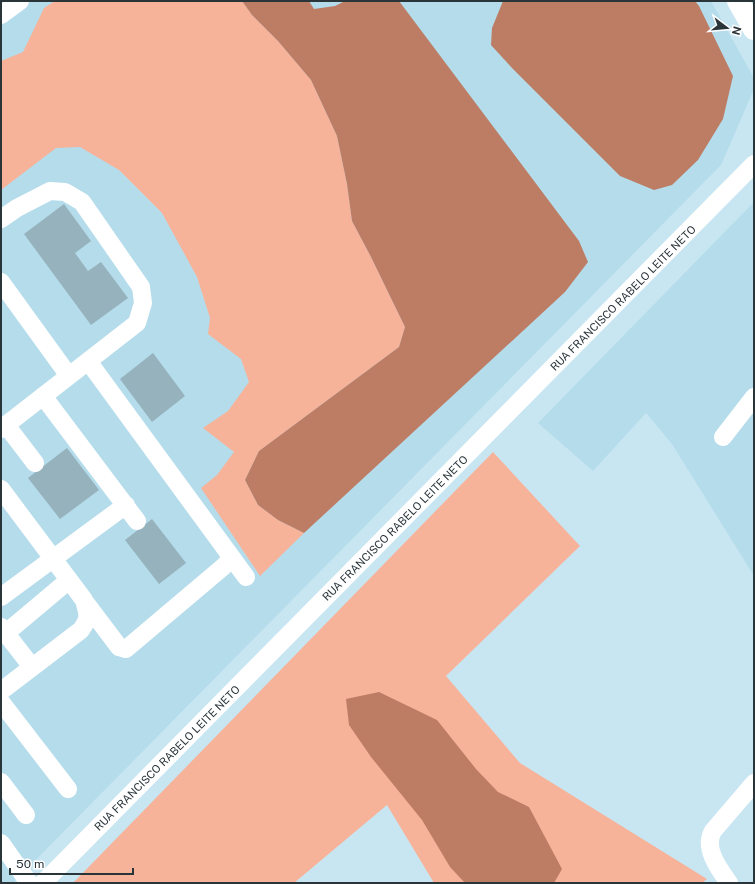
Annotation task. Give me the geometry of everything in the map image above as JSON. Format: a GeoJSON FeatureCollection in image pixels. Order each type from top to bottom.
{"type":"FeatureCollection","features":[{"type":"Feature","properties":{"kind":"main road"},"geometry":{"type":"LineString","coordinates":[[738,1],[754,29]]}},
{"type":"Feature","properties":{"kind":"street"},"geometry":{"type":"LineString","coordinates":[[1,15],[20,1]]}},
{"type":"Feature","properties":{"kind":"street","name":"RUA FRANCISCO RABELO LEITE NETO"},"geometry":{"type":"LineString","coordinates":[[43,883],[752,169]]}},
{"type":"Feature","properties":{"kind":"street"},"geometry":{"type":"LineString","coordinates":[[1,219],[17,208],[50,191],[65,192],[82,202],[141,287],[143,303],[137,323],[4,427],[35,463]]}},
{"type":"Feature","properties":{"kind":"street"},"geometry":{"type":"LineString","coordinates":[[1,282],[69,376]]}},
{"type":"Feature","properties":{"kind":"street"},"geometry":{"type":"LineString","coordinates":[[88,362],[246,577]]}},
{"type":"Feature","properties":{"kind":"street"},"geometry":{"type":"LineString","coordinates":[[43,396],[137,521]]}},
{"type":"Feature","properties":{"kind":"street"},"geometry":{"type":"LineString","coordinates":[[723,437],[754,398]]}},
{"type":"Feature","properties":{"kind":"street"},"geometry":{"type":"LineString","coordinates":[[1,489],[118,647],[126,649],[232,558]]}},
{"type":"Feature","properties":{"kind":"street"},"geometry":{"type":"LineString","coordinates":[[1,597],[126,505]]}},
{"type":"Feature","properties":{"kind":"street"},"geometry":{"type":"LineString","coordinates":[[32,667],[4,630],[69,580]]}},
{"type":"Feature","properties":{"kind":"street"},"geometry":{"type":"LineString","coordinates":[[1,691],[81,630],[88,620],[84,600]]}},
{"type":"Feature","properties":{"kind":"street"},"geometry":{"type":"LineString","coordinates":[[1,702],[68,789]]}},
{"type":"Feature","properties":{"kind":"street"},"geometry":{"type":"LineString","coordinates":[[1,782],[26,815]]}},
{"type":"Feature","properties":{"kind":"street"},"geometry":{"type":"LineString","coordinates":[[727,882],[712,854],[709,844],[710,836],[754,783]]}},
{"type":"Feature","properties":{"kind":"street"},"geometry":{"type":"LineString","coordinates":[[1,843],[29,883]]}},
{"type":"Feature","properties":{"kind":"shaded area"},"geometry":{"type":"Polygon","coordinates":[[[1,1],[711,1],[754,78],[754,89],[721,165],[13,883],[1,883],[1,1]]]}},
{"type":"Feature","properties":{"kind":"shaded area"},"geometry":{"type":"Polygon","coordinates":[[[55,1],[242,1],[252,15],[278,41],[311,80],[337,136],[347,184],[352,221],[405,327],[399,347],[259,451],[245,480],[258,505],[278,520],[304,533],[260,576],[201,488],[217,475],[234,452],[203,428],[228,411],[249,382],[241,359],[208,334],[210,318],[197,277],[162,213],[119,170],[80,147],[56,148],[1,190],[1,61],[23,52],[44,8],[55,1]]]}},
{"type":"Feature","properties":{"kind":"shaded area"},"geometry":{"type":"Polygon","coordinates":[[[242,1],[309,1],[314,9],[335,6],[345,1],[399,1],[579,241],[588,262],[565,292],[304,533],[278,520],[258,505],[245,480],[259,451],[399,347],[405,327],[352,221],[347,184],[337,136],[311,80],[278,41],[252,15],[242,1]]]}},
{"type":"Feature","properties":{"kind":"shaded area"},"geometry":{"type":"Polygon","coordinates":[[[503,1],[695,1],[699,6],[733,76],[723,119],[698,160],[672,185],[654,190],[620,176],[491,45],[492,28],[503,1]]]}},
{"type":"Feature","properties":{"kind":"shaded area"},"geometry":{"type":"Polygon","coordinates":[[[754,202],[754,576],[672,444],[646,413],[593,471],[538,423],[754,202]]]}},
{"type":"Feature","properties":{"kind":"shaded area"},"geometry":{"type":"Polygon","coordinates":[[[493,452],[580,546],[446,676],[520,763],[707,879],[702,883],[434,883],[387,805],[294,883],[73,883],[493,452]]]}},
{"type":"Feature","properties":{"kind":"shaded area"},"geometry":{"type":"Polygon","coordinates":[[[379,692],[437,720],[476,769],[498,792],[529,807],[562,869],[554,883],[465,883],[450,867],[422,820],[371,757],[349,725],[346,699],[379,692]]]}},
{"type":"Feature","properties":{"kind":"building"},"geometry":{"type":"Polygon","coordinates":[[[64,204],[91,241],[75,253],[88,271],[101,262],[128,298],[91,325],[24,234],[64,204]]]}},
{"type":"Feature","properties":{"kind":"building"},"geometry":{"type":"Polygon","coordinates":[[[153,353],[185,396],[152,422],[120,379],[153,353]]]}},
{"type":"Feature","properties":{"kind":"building"},"geometry":{"type":"Polygon","coordinates":[[[67,448],[99,490],[60,519],[28,478],[67,448]]]}},
{"type":"Feature","properties":{"kind":"building"},"geometry":{"type":"Polygon","coordinates":[[[152,519],[186,563],[159,584],[125,540],[152,519]]]}}]}
